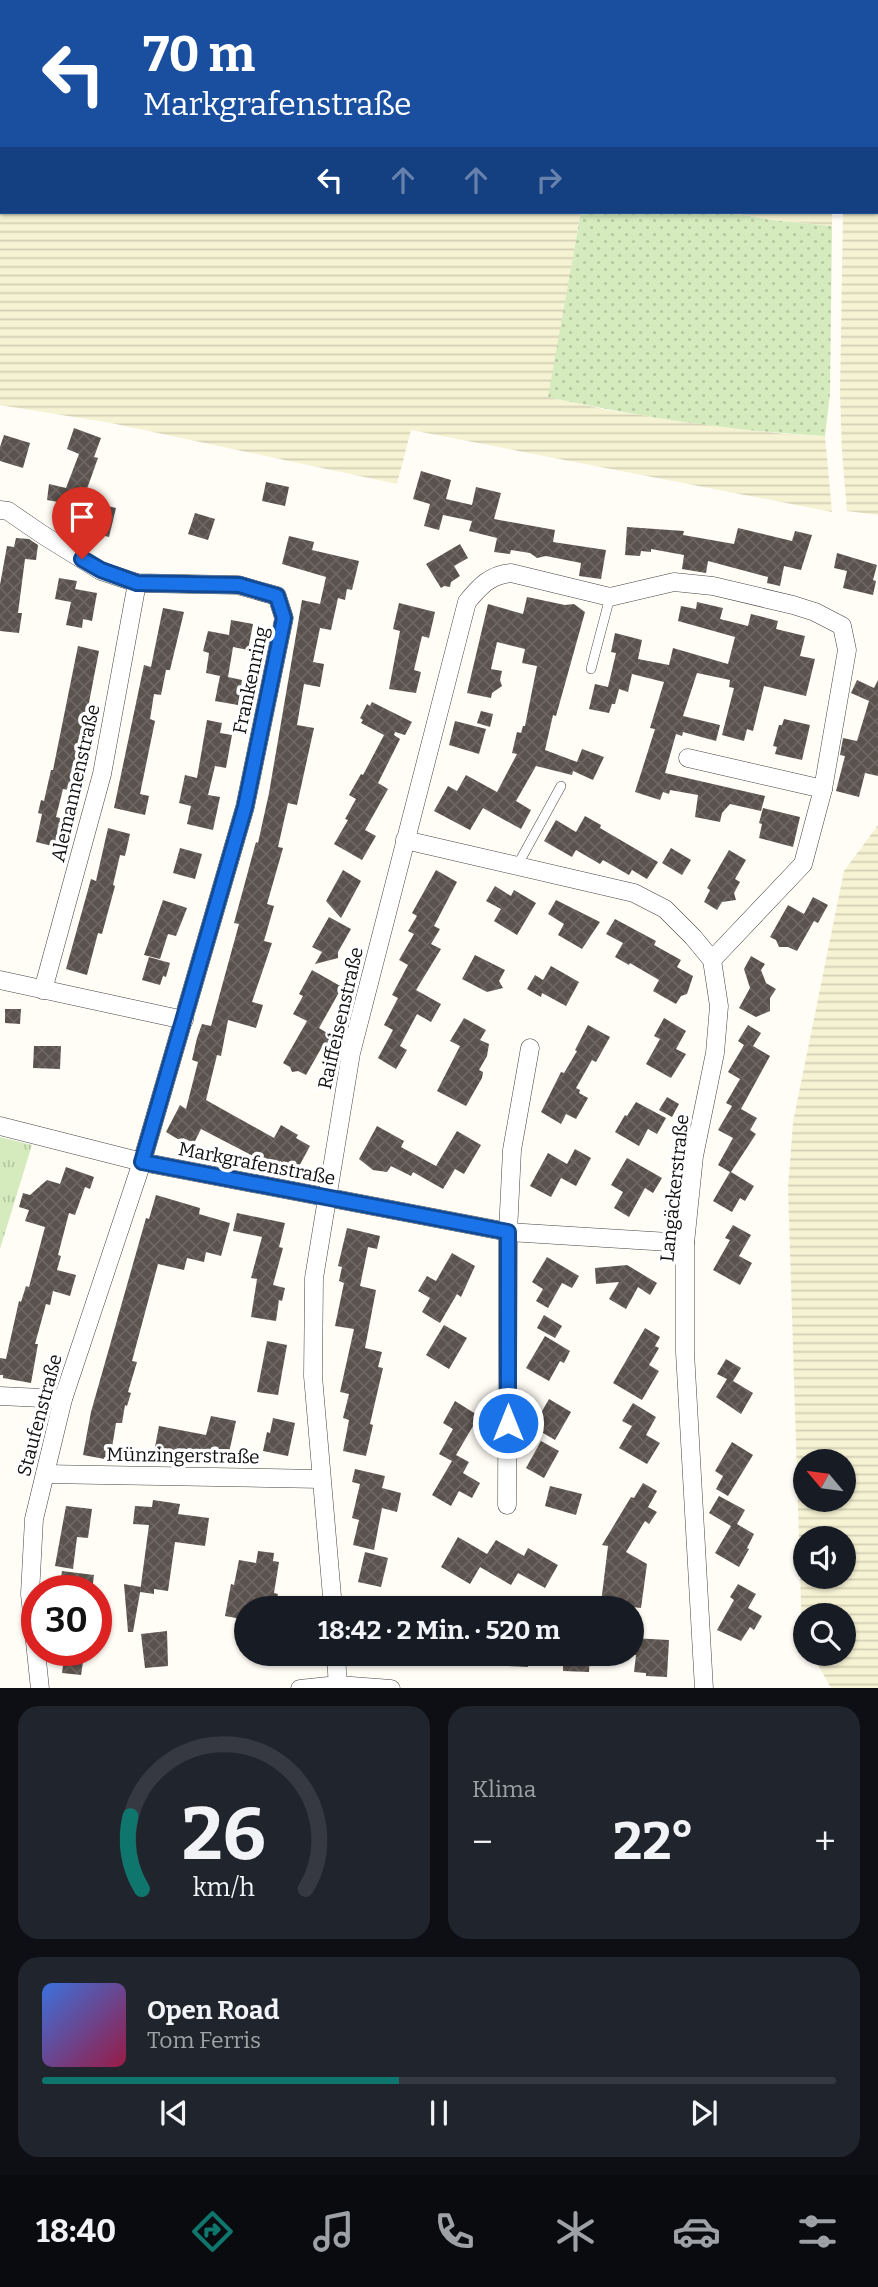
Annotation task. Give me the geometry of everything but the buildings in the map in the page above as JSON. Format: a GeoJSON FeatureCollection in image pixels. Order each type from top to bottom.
{"type":"FeatureCollection","features":[{"type":"Feature","properties":{"kind":"street","name":"Frankenring"},"geometry":{"type":"LineString","coordinates":[[0,510],[8,511],[43,536],[101,570],[137,583],[239,585],[277,596],[284,618],[245,807],[142,1162]]}},
{"type":"Feature","properties":{"kind":"street","name":"Raiffeisenstraße"},"geometry":{"type":"LineString","coordinates":[[332,1596],[313,1376],[314,1278],[325,1197],[351,1053],[467,602],[482,584],[496,574],[511,573],[610,597],[674,582],[713,586],[815,612],[842,626],[847,650],[822,789],[803,864],[712,960]]}},
{"type":"Feature","properties":{"kind":"street","name":"Alemannenstraße"},"geometry":{"type":"LineString","coordinates":[[43,990],[102,774],[137,583]]}},
{"type":"Feature","properties":{"kind":"street"},"geometry":{"type":"LineString","coordinates":[[688,758],[822,789]]}},
{"type":"Feature","properties":{"kind":"street"},"geometry":{"type":"LineString","coordinates":[[405,840],[634,893],[665,909],[712,960]]}},
{"type":"Feature","properties":{"kind":"street","name":"Langäckerstraße"},"geometry":{"type":"LineString","coordinates":[[704,1688],[685,1352],[685,1243],[694,1156],[715,1053],[719,1006],[712,960]]}},
{"type":"Feature","properties":{"kind":"street"},"geometry":{"type":"LineString","coordinates":[[0,980],[184,1020]]}},
{"type":"Feature","properties":{"kind":"street"},"geometry":{"type":"LineString","coordinates":[[507,1505],[508,1232],[512,1150],[530,1048]]}},
{"type":"Feature","properties":{"kind":"street","name":"Markgrafenstraße"},"geometry":{"type":"LineString","coordinates":[[0,1126],[142,1162],[508,1232],[685,1243]]}},
{"type":"Feature","properties":{"kind":"street","name":"Staufenstraße"},"geometry":{"type":"LineString","coordinates":[[40,1688],[30,1594],[34,1519],[63,1399],[142,1162]]}},
{"type":"Feature","properties":{"kind":"street"},"geometry":{"type":"LineString","coordinates":[[0,1396],[63,1399]]}},
{"type":"Feature","properties":{"kind":"street","name":"Münzingerstraße"},"geometry":{"type":"LineString","coordinates":[[45,1474],[321,1479]]}},
{"type":"Feature","properties":{"kind":"street"},"geometry":{"type":"LineString","coordinates":[[337,1666],[338,1687]]}},
{"type":"Feature","properties":{"kind":"street"},"geometry":{"type":"LineString","coordinates":[[319,1688],[364,1688]]}},
{"type":"Feature","properties":{"kind":"lane"},"geometry":{"type":"LineString","coordinates":[[591,668],[610,597]]}},
{"type":"Feature","properties":{"kind":"lane"},"geometry":{"type":"LineString","coordinates":[[517,866],[561,786]]}},
{"type":"Feature","properties":{"kind":"shaded area"},"geometry":{"type":"Polygon","coordinates":[[[0,214],[581,214],[549,397],[607,410],[680,421],[785,434],[825,436],[832,512],[411,430],[397,484],[111,423],[0,405],[0,214]]]}},
{"type":"Feature","properties":{"kind":"shaded area"},"geometry":{"type":"Polygon","coordinates":[[[738,214],[832,214],[832,226],[738,214]]]}},
{"type":"Feature","properties":{"kind":"shaded area"},"geometry":{"type":"Polygon","coordinates":[[[843,214],[878,214],[878,515],[847,511],[840,393],[843,214]]]}},
{"type":"Feature","properties":{"kind":"shaded area"},"geometry":{"type":"Polygon","coordinates":[[[878,825],[878,1688],[831,1688],[819,1666],[856,1666],[856,1603],[801,1603],[801,1589],[856,1589],[856,1526],[799,1526],[798,1512],[856,1512],[856,1449],[796,1449],[788,1188],[793,1122],[844,871],[878,825]]]}},
{"type":"Feature","properties":{"kind":"green space"},"geometry":{"type":"Polygon","coordinates":[[[581,214],[738,214],[832,226],[830,394],[825,436],[686,422],[548,397],[581,214]]]}},
{"type":"Feature","properties":{"kind":"green space"},"geometry":{"type":"Polygon","coordinates":[[[0,1137],[32,1145],[0,1249],[0,1137]]]}},
{"type":"Feature","properties":{"kind":"route"},"geometry":{"type":"LineString","coordinates":[[82,559],[101,570],[137,583],[239,585],[277,596],[284,618],[245,807],[142,1162],[508,1232],[508,1423]]}}]}
